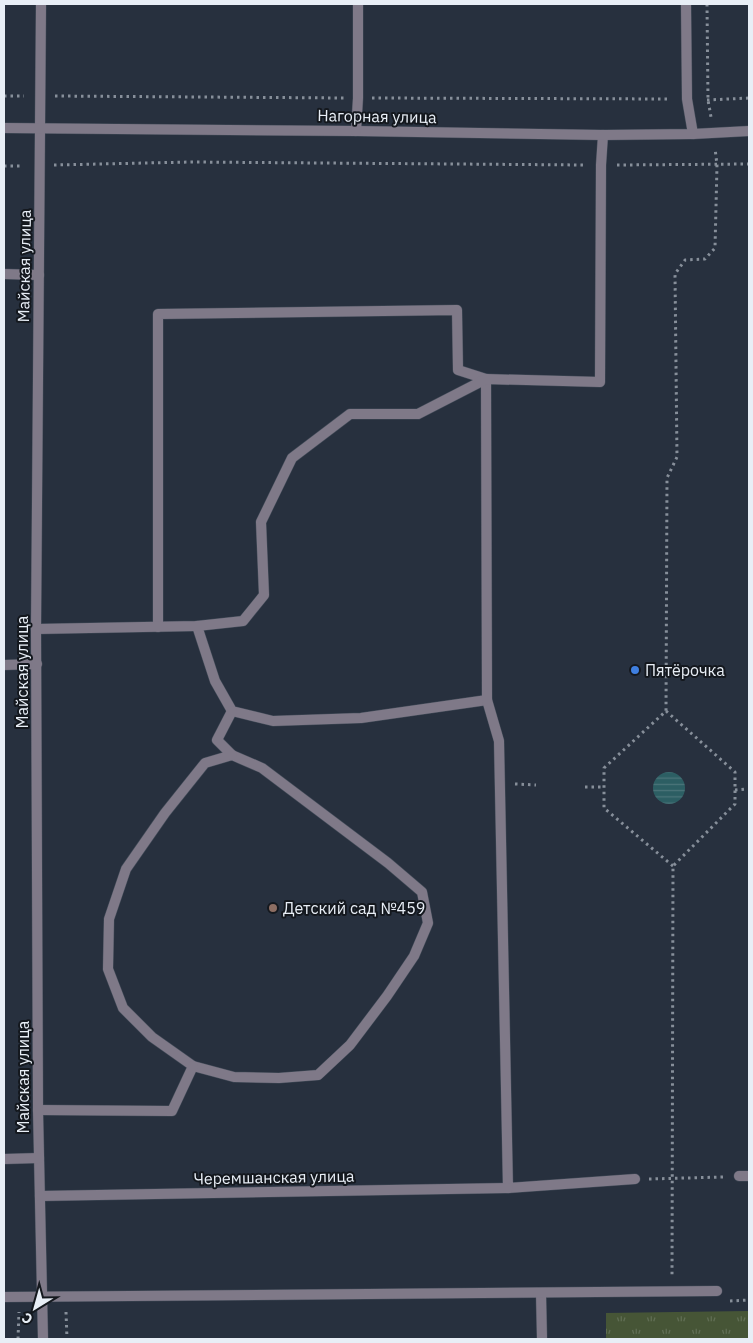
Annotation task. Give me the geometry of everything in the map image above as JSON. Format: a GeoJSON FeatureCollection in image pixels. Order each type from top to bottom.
{"type":"FeatureCollection","features":[{"type":"Feature","properties":{"kind":"street","name":"Майская улица"},"geometry":{"type":"LineString","coordinates":[[41,4],[36,629],[38,1110],[43,1339]]}},
{"type":"Feature","properties":{"kind":"street"},"geometry":{"type":"LineString","coordinates":[[356,131],[358,4]]}},
{"type":"Feature","properties":{"kind":"street"},"geometry":{"type":"LineString","coordinates":[[686,4],[687,99],[693,134]]}},
{"type":"Feature","properties":{"kind":"street","name":"Нагорная улица"},"geometry":{"type":"LineString","coordinates":[[4,128],[603,134],[693,134],[749,131]]}},
{"type":"Feature","properties":{"kind":"street"},"geometry":{"type":"LineString","coordinates":[[158,627],[158,314],[457,310],[458,370],[486,379],[600,382],[601,165],[603,134]]}},
{"type":"Feature","properties":{"kind":"street"},"geometry":{"type":"LineString","coordinates":[[4,274],[39,275]]}},
{"type":"Feature","properties":{"kind":"street"},"geometry":{"type":"LineString","coordinates":[[36,629],[197,626],[243,621],[264,595],[260,522],[292,458],[350,414],[418,414],[486,379]]}},
{"type":"Feature","properties":{"kind":"street"},"geometry":{"type":"LineString","coordinates":[[486,379],[488,700],[499,741],[508,1188]]}},
{"type":"Feature","properties":{"kind":"street"},"geometry":{"type":"LineString","coordinates":[[197,626],[215,681],[232,712],[274,721],[361,718],[488,700]]}},
{"type":"Feature","properties":{"kind":"street"},"geometry":{"type":"LineString","coordinates":[[4,665],[37,664]]}},
{"type":"Feature","properties":{"kind":"street"},"geometry":{"type":"LineString","coordinates":[[232,712],[218,740],[232,755],[262,768],[388,863],[422,892],[428,923],[414,956],[350,1046],[318,1075],[279,1078],[234,1077],[193,1066],[152,1037],[123,1008],[108,969],[109,919],[126,869],[165,813],[205,763],[232,755]]}},
{"type":"Feature","properties":{"kind":"street"},"geometry":{"type":"LineString","coordinates":[[38,1110],[172,1110],[193,1066]]}},
{"type":"Feature","properties":{"kind":"street"},"geometry":{"type":"LineString","coordinates":[[4,1159],[39,1158]]}},
{"type":"Feature","properties":{"kind":"street","name":"Черемшанская улица"},"geometry":{"type":"LineString","coordinates":[[40,1196],[508,1188],[635,1179]]}},
{"type":"Feature","properties":{"kind":"street"},"geometry":{"type":"LineString","coordinates":[[4,1297],[717,1291]]}},
{"type":"Feature","properties":{"kind":"street"},"geometry":{"type":"LineString","coordinates":[[541,1293],[542,1339]]}},
{"type":"Feature","properties":{"kind":"path"},"geometry":{"type":"LineString","coordinates":[[673,866],[604,808],[604,768],[666,711],[667,478],[677,457],[675,274],[685,260],[705,259],[715,248],[717,165],[714,132],[708,100],[707,4]]}},
{"type":"Feature","properties":{"kind":"path"},"geometry":{"type":"LineString","coordinates":[[687,99],[749,98]]}},
{"type":"Feature","properties":{"kind":"path"},"geometry":{"type":"LineString","coordinates":[[4,166],[201,162],[601,165],[749,164]]}},
{"type":"Feature","properties":{"kind":"path"},"geometry":{"type":"LineString","coordinates":[[666,711],[735,772],[735,804],[673,866],[672,1292]]}},
{"type":"Feature","properties":{"kind":"path"},"geometry":{"type":"LineString","coordinates":[[585,787],[604,787]]}},
{"type":"Feature","properties":{"kind":"path"},"geometry":{"type":"LineString","coordinates":[[735,790],[747,789]]}},
{"type":"Feature","properties":{"kind":"path"},"geometry":{"type":"LineString","coordinates":[[635,1179],[744,1176]]}},
{"type":"Feature","properties":{"kind":"green space"},"geometry":{"type":"Polygon","coordinates":[[[749,1311],[749,1339],[606,1339],[606,1313],[749,1311]]]}},
{"type":"Feature","properties":{"kind":"shaded area"},"geometry":{"type":"Polygon","coordinates":[[[669,772],[675,773],[680,777],[684,782],[684,794],[680,799],[675,803],[669,804],[663,803],[658,799],[654,794],[653,788],[654,782],[658,777],[663,773],[669,772]]]}},
{"type":"Feature","properties":{"kind":"place","name":"Пятёрочка"},"geometry":{"type":"Point","coordinates":[635,670]}},
{"type":"Feature","properties":{"kind":"place","name":"Детский сад №459"},"geometry":{"type":"Point","coordinates":[273,908]}}]}
